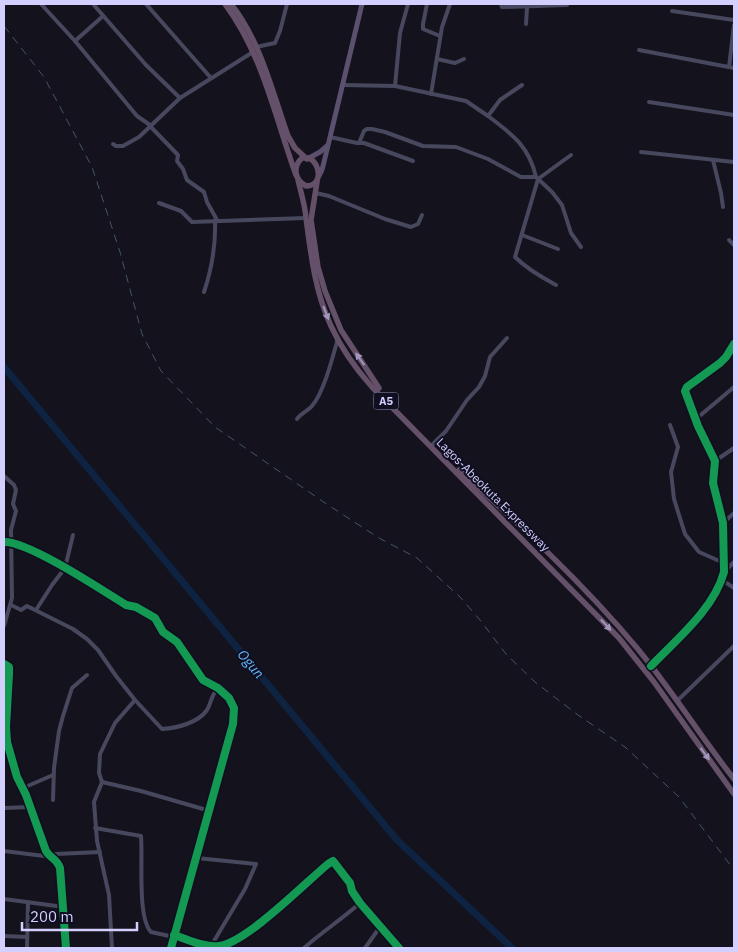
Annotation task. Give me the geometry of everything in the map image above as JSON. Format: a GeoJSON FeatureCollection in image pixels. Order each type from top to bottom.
{"type":"FeatureCollection","features":[{"type":"Feature","properties":{"kind":"highway","name":"Lagos-Abeokuta Expressway"},"geometry":{"type":"LineString","coordinates":[[225,4],[254,50],[288,136],[295,148],[308,158]]}},
{"type":"Feature","properties":{"kind":"highway","name":"Lagos-Abeokuta Expressway"},"geometry":{"type":"LineString","coordinates":[[231,4],[249,31],[297,177],[318,289],[327,316],[354,364],[372,387],[573,590],[627,648],[734,794]]}},
{"type":"Feature","properties":{"kind":"highway"},"geometry":{"type":"LineString","coordinates":[[308,158],[299,161],[296,165],[297,177],[306,186],[314,185],[318,179]]}},
{"type":"Feature","properties":{"kind":"highway","name":"A5"},"geometry":{"type":"LineString","coordinates":[[308,158],[315,162],[318,179]]}},
{"type":"Feature","properties":{"kind":"highway","name":"Lagos-Abeokuta Expressway"},"geometry":{"type":"LineString","coordinates":[[318,179],[312,216],[321,277],[335,316],[348,342],[375,384],[432,445],[518,524],[620,628],[652,666],[734,779]]}},
{"type":"Feature","properties":{"kind":"highway"},"geometry":{"type":"LineString","coordinates":[[664,696],[670,691]]}},
{"type":"Feature","properties":{"kind":"main road"},"geometry":{"type":"LineString","coordinates":[[318,179],[322,170],[362,4]]}},
{"type":"Feature","properties":{"kind":"main road"},"geometry":{"type":"LineString","coordinates":[[308,158],[328,146]]}},
{"type":"Feature","properties":{"kind":"street"},"geometry":{"type":"LineString","coordinates":[[41,4],[75,41],[137,116],[150,126],[178,155],[176,161],[183,169],[187,180],[204,192],[216,220],[213,260],[204,292]]}},
{"type":"Feature","properties":{"kind":"street"},"geometry":{"type":"LineString","coordinates":[[92,4],[146,65],[180,98]]}},
{"type":"Feature","properties":{"kind":"street"},"geometry":{"type":"LineString","coordinates":[[146,4],[211,78]]}},
{"type":"Feature","properties":{"kind":"street"},"geometry":{"type":"LineString","coordinates":[[113,144],[123,146],[139,137],[180,98],[254,50],[275,43],[280,31],[286,4]]}},
{"type":"Feature","properties":{"kind":"street"},"geometry":{"type":"LineString","coordinates":[[395,86],[400,33],[408,4]]}},
{"type":"Feature","properties":{"kind":"street"},"geometry":{"type":"LineString","coordinates":[[427,4],[423,24],[424,29],[440,36]]}},
{"type":"Feature","properties":{"kind":"street"},"geometry":{"type":"LineString","coordinates":[[431,94],[440,36],[450,4]]}},
{"type":"Feature","properties":{"kind":"street"},"geometry":{"type":"LineString","coordinates":[[501,4],[505,8],[527,8],[539,5],[567,6]]}},
{"type":"Feature","properties":{"kind":"street"},"geometry":{"type":"LineString","coordinates":[[526,24],[527,8]]}},
{"type":"Feature","properties":{"kind":"street"},"geometry":{"type":"LineString","coordinates":[[672,11],[734,20]]}},
{"type":"Feature","properties":{"kind":"street"},"geometry":{"type":"LineString","coordinates":[[75,41],[103,16]]}},
{"type":"Feature","properties":{"kind":"street"},"geometry":{"type":"LineString","coordinates":[[729,67],[734,25]]}},
{"type":"Feature","properties":{"kind":"street"},"geometry":{"type":"LineString","coordinates":[[639,50],[734,68]]}},
{"type":"Feature","properties":{"kind":"street"},"geometry":{"type":"LineString","coordinates":[[436,59],[455,63],[464,59]]}},
{"type":"Feature","properties":{"kind":"street"},"geometry":{"type":"LineString","coordinates":[[343,85],[395,86],[466,101],[521,142],[537,178],[562,206],[570,232],[581,246]]}},
{"type":"Feature","properties":{"kind":"street"},"geometry":{"type":"LineString","coordinates":[[488,116],[500,100],[522,85]]}},
{"type":"Feature","properties":{"kind":"street"},"geometry":{"type":"LineString","coordinates":[[649,102],[734,115]]}},
{"type":"Feature","properties":{"kind":"street"},"geometry":{"type":"LineString","coordinates":[[359,143],[364,131],[372,129],[423,146],[456,148],[488,159],[521,177],[537,178],[571,155]]}},
{"type":"Feature","properties":{"kind":"street"},"geometry":{"type":"LineString","coordinates":[[330,138],[364,143],[413,161]]}},
{"type":"Feature","properties":{"kind":"street"},"geometry":{"type":"LineString","coordinates":[[641,152],[734,162]]}},
{"type":"Feature","properties":{"kind":"street"},"geometry":{"type":"LineString","coordinates":[[713,160],[723,207]]}},
{"type":"Feature","properties":{"kind":"street"},"geometry":{"type":"LineString","coordinates":[[537,178],[515,257],[540,277],[556,285]]}},
{"type":"Feature","properties":{"kind":"street"},"geometry":{"type":"LineString","coordinates":[[316,193],[411,227],[418,224],[422,215]]}},
{"type":"Feature","properties":{"kind":"street"},"geometry":{"type":"LineString","coordinates":[[159,203],[181,211],[192,222],[306,218]]}},
{"type":"Feature","properties":{"kind":"street"},"geometry":{"type":"LineString","coordinates":[[522,235],[558,249]]}},
{"type":"Feature","properties":{"kind":"street"},"geometry":{"type":"LineString","coordinates":[[729,240],[734,245]]}},
{"type":"Feature","properties":{"kind":"street"},"geometry":{"type":"LineString","coordinates":[[297,419],[312,406],[328,372],[338,338]]}},
{"type":"Feature","properties":{"kind":"street"},"geometry":{"type":"LineString","coordinates":[[432,445],[446,431],[467,400],[484,380],[490,357],[507,338]]}},
{"type":"Feature","properties":{"kind":"street"},"geometry":{"type":"LineString","coordinates":[[652,666],[696,619],[722,580],[724,572],[723,523],[713,484],[715,461],[685,391],[687,387],[726,357],[734,344]]}},
{"type":"Feature","properties":{"kind":"street"},"geometry":{"type":"LineString","coordinates":[[696,419],[734,387]]}},
{"type":"Feature","properties":{"kind":"street"},"geometry":{"type":"LineString","coordinates":[[670,425],[678,448],[671,472],[674,499],[685,534],[699,552],[724,563]]}},
{"type":"Feature","properties":{"kind":"street"},"geometry":{"type":"LineString","coordinates":[[715,461],[734,448]]}},
{"type":"Feature","properties":{"kind":"street"},"geometry":{"type":"LineString","coordinates":[[4,476],[15,487],[13,504],[16,511],[11,530],[12,598],[4,626]]}},
{"type":"Feature","properties":{"kind":"street"},"geometry":{"type":"LineString","coordinates":[[723,523],[734,513]]}},
{"type":"Feature","properties":{"kind":"street"},"geometry":{"type":"LineString","coordinates":[[36,610],[65,568],[73,535]]}},
{"type":"Feature","properties":{"kind":"street"},"geometry":{"type":"LineString","coordinates":[[4,542],[11,541],[65,568],[126,605],[136,607],[155,618],[163,632],[177,642],[203,680],[218,688],[232,702],[234,715],[210,811],[171,948]]}},
{"type":"Feature","properties":{"kind":"street"},"geometry":{"type":"LineString","coordinates":[[724,572],[734,562]]}},
{"type":"Feature","properties":{"kind":"street"},"geometry":{"type":"LineString","coordinates":[[722,580],[734,588]]}},
{"type":"Feature","properties":{"kind":"street"},"geometry":{"type":"LineString","coordinates":[[11,606],[21,610],[28,606],[74,629],[87,638],[135,700],[160,728],[165,729],[190,722],[203,714],[218,688]]}},
{"type":"Feature","properties":{"kind":"street"},"geometry":{"type":"LineString","coordinates":[[677,701],[734,646]]}},
{"type":"Feature","properties":{"kind":"street"},"geometry":{"type":"LineString","coordinates":[[4,664],[9,667],[5,741],[17,777],[49,855],[58,861],[64,906],[66,948]]}},
{"type":"Feature","properties":{"kind":"street"},"geometry":{"type":"LineString","coordinates":[[53,800],[59,731],[71,691],[87,675]]}},
{"type":"Feature","properties":{"kind":"street"},"geometry":{"type":"LineString","coordinates":[[112,948],[109,895],[95,828],[94,802],[102,782],[99,773],[100,754],[115,723],[135,700]]}},
{"type":"Feature","properties":{"kind":"street"},"geometry":{"type":"LineString","coordinates":[[23,788],[54,775]]}},
{"type":"Feature","properties":{"kind":"street"},"geometry":{"type":"LineString","coordinates":[[102,782],[210,811]]}},
{"type":"Feature","properties":{"kind":"street"},"geometry":{"type":"LineString","coordinates":[[4,808],[30,807]]}},
{"type":"Feature","properties":{"kind":"street"},"geometry":{"type":"LineString","coordinates":[[95,828],[142,836],[142,908],[151,932],[174,936],[211,947],[222,946],[251,930],[333,861],[350,884],[360,903],[380,927],[392,946],[399,948]]}},
{"type":"Feature","properties":{"kind":"street"},"geometry":{"type":"LineString","coordinates":[[4,851],[31,856],[100,852]]}},
{"type":"Feature","properties":{"kind":"street"},"geometry":{"type":"LineString","coordinates":[[197,858],[256,864],[245,889],[211,947]]}},
{"type":"Feature","properties":{"kind":"street"},"geometry":{"type":"LineString","coordinates":[[4,899],[64,906]]}},
{"type":"Feature","properties":{"kind":"street"},"geometry":{"type":"LineString","coordinates":[[27,948],[28,902]]}},
{"type":"Feature","properties":{"kind":"street"},"geometry":{"type":"LineString","coordinates":[[304,948],[360,903]]}},
{"type":"Feature","properties":{"kind":"street"},"geometry":{"type":"LineString","coordinates":[[365,948],[380,927]]}},
{"type":"Feature","properties":{"kind":"street"},"geometry":{"type":"LineString","coordinates":[[4,936],[27,937]]}},
{"type":"Feature","properties":{"kind":"waterway","name":"Ogun"},"geometry":{"type":"LineString","coordinates":[[4,367],[397,840],[512,948]]}},
{"type":"Feature","properties":{"kind":"railway"},"geometry":{"type":"LineString","coordinates":[[4,26],[44,77],[92,167],[120,252],[142,334],[161,371],[215,427],[325,503],[379,538],[417,558],[460,597],[506,654],[535,682],[578,715],[625,747],[679,797],[734,870]]}},
{"type":"Feature","properties":{"kind":"cycle path"},"geometry":{"type":"LineString","coordinates":[[651,666],[694,623],[712,598],[724,572],[723,523],[713,483],[715,461],[698,426],[685,391],[687,387],[720,363],[734,344]]}},
{"type":"Feature","properties":{"kind":"cycle path"},"geometry":{"type":"LineString","coordinates":[[4,542],[30,549],[83,578],[126,605],[136,607],[155,618],[163,632],[177,642],[203,680],[218,688],[229,698],[234,708],[233,724],[171,948]]}},
{"type":"Feature","properties":{"kind":"cycle path"},"geometry":{"type":"LineString","coordinates":[[4,664],[9,667],[7,742],[17,777],[26,795],[46,851],[60,868],[66,948]]}},
{"type":"Feature","properties":{"kind":"cycle path"},"geometry":{"type":"LineString","coordinates":[[174,935],[208,946],[219,946],[230,942],[259,924],[333,861],[350,883],[352,891],[360,903],[399,948]]}}]}
